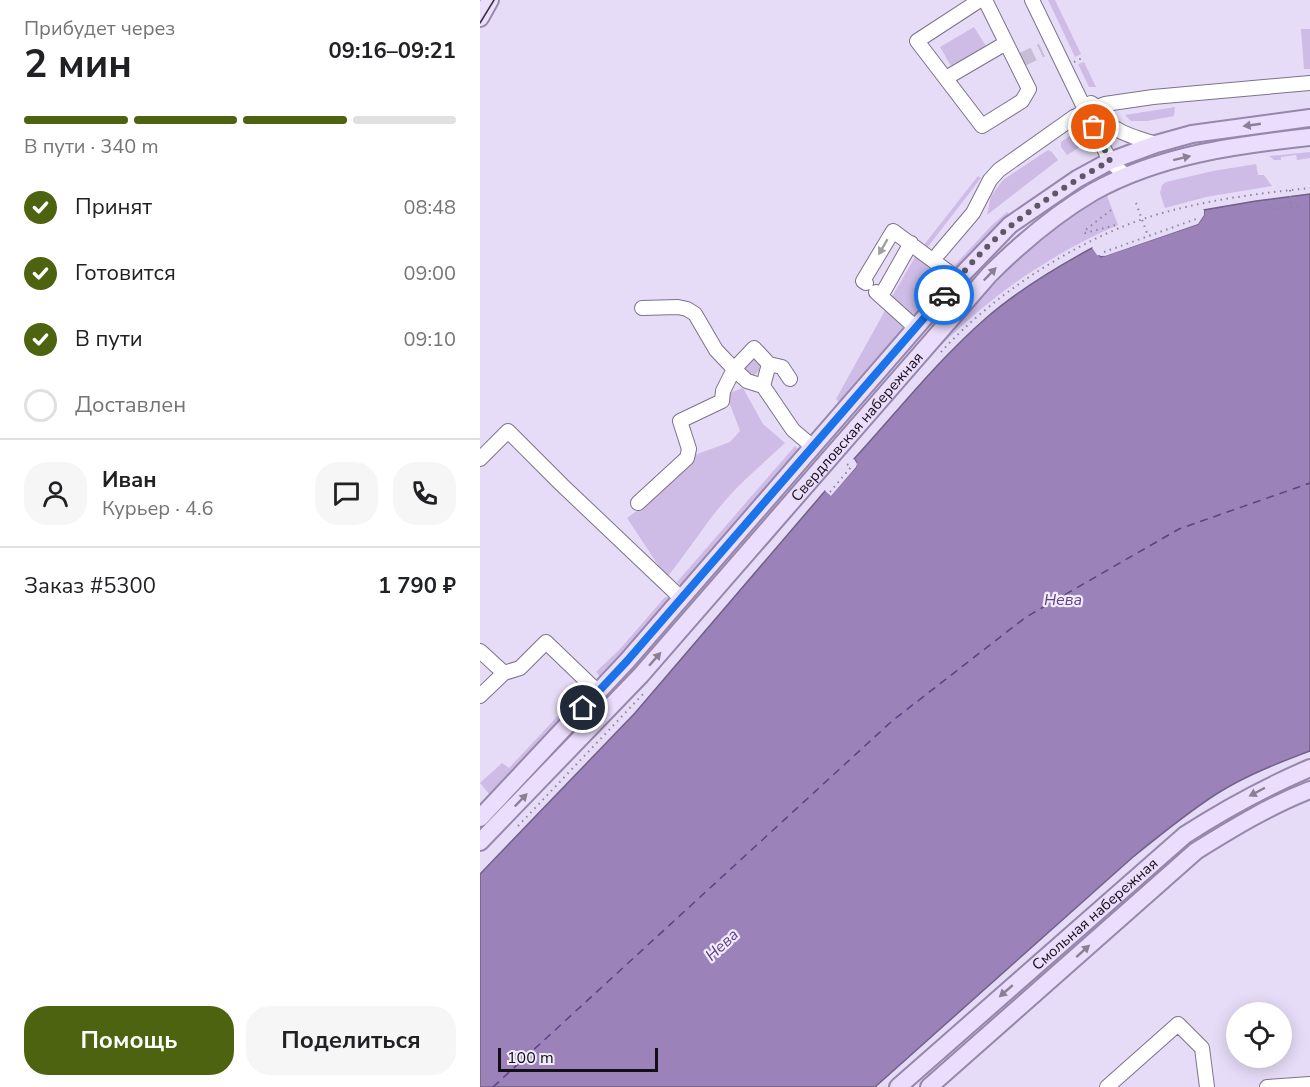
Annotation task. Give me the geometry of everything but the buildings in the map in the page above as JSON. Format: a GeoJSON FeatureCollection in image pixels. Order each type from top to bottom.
{"type":"FeatureCollection","features":[{"type":"Feature","properties":{"kind":"main road"},"geometry":{"type":"LineString","coordinates":[[480,18],[490,0]]}},
{"type":"Feature","properties":{"kind":"main road","name":"Свердловская набережная"},"geometry":{"type":"LineString","coordinates":[[480,818],[598,692],[958,279],[1010,225],[1077,179],[1110,161],[1156,144],[1192,134],[1310,117]]}},
{"type":"Feature","properties":{"kind":"main road","name":"Свердловская набережная"},"geometry":{"type":"LineString","coordinates":[[480,842],[641,675],[989,275],[1023,241],[1056,216],[1094,192],[1126,176],[1158,164],[1202,153],[1310,136]]}},
{"type":"Feature","properties":{"kind":"main road","name":"Смольная набережная"},"geometry":{"type":"LineString","coordinates":[[898,1087],[1185,835],[1227,808],[1310,768]]}},
{"type":"Feature","properties":{"kind":"main road","name":"Смольная набережная"},"geometry":{"type":"LineString","coordinates":[[929,1087],[1196,851],[1239,824],[1282,801],[1310,790]]}},
{"type":"Feature","properties":{"kind":"street"},"geometry":{"type":"LineString","coordinates":[[980,0],[917,41],[982,126],[1022,101],[1029,88],[1018,61],[1006,43],[985,0]]}},
{"type":"Feature","properties":{"kind":"street"},"geometry":{"type":"LineString","coordinates":[[1032,0],[1048,47],[1079,96],[1113,128],[1156,144]]}},
{"type":"Feature","properties":{"kind":"street"},"geometry":{"type":"LineString","coordinates":[[946,78],[1006,43]]}},
{"type":"Feature","properties":{"kind":"street"},"geometry":{"type":"LineString","coordinates":[[939,253],[973,213],[990,180],[999,170],[1092,109],[1120,101],[1153,97],[1310,83]]}},
{"type":"Feature","properties":{"kind":"street"},"geometry":{"type":"LineString","coordinates":[[1092,109],[1110,161],[1126,176]]}},
{"type":"Feature","properties":{"kind":"street"},"geometry":{"type":"LineString","coordinates":[[916,328],[863,281],[893,231],[958,279]]}},
{"type":"Feature","properties":{"kind":"street"},"geometry":{"type":"LineString","coordinates":[[874,290],[911,243]]}},
{"type":"Feature","properties":{"kind":"street"},"geometry":{"type":"LineString","coordinates":[[642,308],[678,307],[695,314],[716,350],[747,381],[763,386],[793,430],[813,447]]}},
{"type":"Feature","properties":{"kind":"street"},"geometry":{"type":"LineString","coordinates":[[638,503],[687,458],[689,449],[680,421],[722,401],[723,391],[734,369],[754,348],[769,364],[782,367],[790,379]]}},
{"type":"Feature","properties":{"kind":"street"},"geometry":{"type":"LineString","coordinates":[[763,386],[769,364]]}},
{"type":"Feature","properties":{"kind":"street"},"geometry":{"type":"LineString","coordinates":[[480,459],[508,431],[562,486],[681,598]]}},
{"type":"Feature","properties":{"kind":"street"},"geometry":{"type":"LineString","coordinates":[[480,696],[504,673],[520,668],[546,642],[598,692]]}},
{"type":"Feature","properties":{"kind":"street"},"geometry":{"type":"LineString","coordinates":[[480,651],[504,673]]}},
{"type":"Feature","properties":{"kind":"street"},"geometry":{"type":"LineString","coordinates":[[1107,1087],[1178,1024],[1202,1048],[1207,1087]]}},
{"type":"Feature","properties":{"kind":"street"},"geometry":{"type":"LineString","coordinates":[[1267,1087],[1310,1084]]}},
{"type":"Feature","properties":{"kind":"path"},"geometry":{"type":"LineString","coordinates":[[1074,62],[1082,58]]}},
{"type":"Feature","properties":{"kind":"path"},"geometry":{"type":"LineString","coordinates":[[939,355],[954,338],[1009,292],[1060,258],[1118,229],[1165,212],[1209,202],[1310,188]]}},
{"type":"Feature","properties":{"kind":"path"},"geometry":{"type":"LineString","coordinates":[[1290,190],[1291,207]]}},
{"type":"Feature","properties":{"kind":"path"},"geometry":{"type":"LineString","coordinates":[[1136,203],[1148,236]]}},
{"type":"Feature","properties":{"kind":"path"},"geometry":{"type":"LineString","coordinates":[[1273,209],[1299,207]]}},
{"type":"Feature","properties":{"kind":"path"},"geometry":{"type":"LineString","coordinates":[[1112,210],[1084,231],[1085,233],[1116,225],[1118,229]]}},
{"type":"Feature","properties":{"kind":"path"},"geometry":{"type":"LineString","coordinates":[[1104,252],[1196,219]]}},
{"type":"Feature","properties":{"kind":"path"},"geometry":{"type":"LineString","coordinates":[[830,492],[851,467],[844,462],[848,458]]}},
{"type":"Feature","properties":{"kind":"path"},"geometry":{"type":"LineString","coordinates":[[518,826],[646,690]]}},
{"type":"Feature","properties":{"kind":"shaded area"},"geometry":{"type":"Polygon","coordinates":[[[1048,0],[1055,0],[1081,54],[1075,57],[1048,0]]]}},
{"type":"Feature","properties":{"kind":"shaded area"},"geometry":{"type":"Polygon","coordinates":[[[974,27],[986,46],[951,66],[940,47],[974,27]]]}},
{"type":"Feature","properties":{"kind":"shaded area"},"geometry":{"type":"Polygon","coordinates":[[[1301,29],[1310,29],[1310,69],[1304,69],[1301,29]]]}},
{"type":"Feature","properties":{"kind":"shaded area"},"geometry":{"type":"Polygon","coordinates":[[[1084,62],[1096,87],[1089,87],[1078,64],[1084,62]]]}},
{"type":"Feature","properties":{"kind":"shaded area"},"geometry":{"type":"Polygon","coordinates":[[[1175,107],[1174,116],[1147,121],[1131,121],[1125,115],[1175,107]]]}},
{"type":"Feature","properties":{"kind":"shaded area"},"geometry":{"type":"Polygon","coordinates":[[[1077,131],[1085,144],[1067,155],[1061,147],[1061,142],[1077,131]]]}},
{"type":"Feature","properties":{"kind":"shaded area"},"geometry":{"type":"Polygon","coordinates":[[[1048,150],[1058,160],[987,215],[991,196],[1003,180],[1048,150]]]}},
{"type":"Feature","properties":{"kind":"shaded area"},"geometry":{"type":"Polygon","coordinates":[[[1310,152],[1310,158],[1297,160],[1296,155],[1281,157],[1281,160],[1274,160],[1269,156],[1310,152]]]}},
{"type":"Feature","properties":{"kind":"shaded area"},"geometry":{"type":"Polygon","coordinates":[[[1256,164],[1258,175],[1264,175],[1272,186],[1206,197],[1165,208],[1160,193],[1162,185],[1166,182],[1256,164]]]}},
{"type":"Feature","properties":{"kind":"shaded area"},"geometry":{"type":"Polygon","coordinates":[[[978,176],[981,178],[927,248],[953,267],[991,226],[1007,212],[1010,215],[958,268],[954,269],[923,246],[978,176]]]}},
{"type":"Feature","properties":{"kind":"shaded area"},"geometry":{"type":"Polygon","coordinates":[[[1106,193],[1118,225],[1066,251],[1017,282],[971,318],[929,358],[925,355],[961,314],[1041,234],[1106,193]]]}},
{"type":"Feature","properties":{"kind":"shaded area"},"geometry":{"type":"Polygon","coordinates":[[[917,254],[939,271],[914,301],[920,306],[945,277],[949,280],[915,319],[891,298],[917,254]]]}},
{"type":"Feature","properties":{"kind":"shaded area"},"geometry":{"type":"Polygon","coordinates":[[[887,307],[906,327],[841,404],[836,399],[887,307]]]}},
{"type":"Feature","properties":{"kind":"shaded area"},"geometry":{"type":"Polygon","coordinates":[[[753,356],[764,367],[752,377],[742,367],[753,356]]]}},
{"type":"Feature","properties":{"kind":"shaded area"},"geometry":{"type":"Polygon","coordinates":[[[743,388],[763,424],[785,443],[722,504],[668,576],[662,571],[627,518],[645,505],[692,456],[730,442],[740,431],[726,394],[743,388]]]}},
{"type":"Feature","properties":{"kind":"shaded area"},"geometry":{"type":"Polygon","coordinates":[[[795,446],[799,450],[681,586],[677,582],[795,446]]]}},
{"type":"Feature","properties":{"kind":"shaded area"},"geometry":{"type":"Polygon","coordinates":[[[665,597],[670,597],[601,678],[596,672],[620,649],[665,597]]]}},
{"type":"Feature","properties":{"kind":"shaded area"},"geometry":{"type":"Polygon","coordinates":[[[584,688],[587,690],[489,794],[480,783],[502,763],[509,768],[584,688]]]}},
{"type":"Feature","properties":{"kind":"water","name":"Нева"},"geometry":{"type":"Polygon","coordinates":[[[1310,194],[1310,751],[1240,781],[1207,800],[1174,824],[1133,857],[875,1087],[480,1087],[480,874],[635,713],[825,491],[831,495],[856,467],[854,459],[934,369],[967,335],[1010,299],[1050,272],[1092,248],[1101,257],[1198,224],[1204,215],[1204,210],[1310,194]]]}},
{"type":"Feature","properties":{"kind":"pier"},"geometry":{"type":"Polygon","coordinates":[[[1201,210],[1204,210],[1204,215],[1198,224],[1105,256],[1097,255],[1092,248],[1094,247],[1099,253],[1104,253],[1197,221],[1201,210]]]}},
{"type":"Feature","properties":{"kind":"pier"},"geometry":{"type":"Polygon","coordinates":[[[854,459],[856,467],[831,496],[825,491],[827,489],[830,492],[841,480],[854,465],[852,461],[854,459]]]}},
{"type":"Feature","properties":{"kind":"ferry route"},"geometry":{"type":"LineString","coordinates":[[493,1087],[892,721],[1026,617],[1179,529],[1310,483]]}},
{"type":"Feature","properties":{"kind":"tunnel"},"geometry":{"type":"LineString","coordinates":[[1021,60],[1042,50]]}},
{"type":"Feature","properties":{"kind":"tram line"},"geometry":{"type":"LineString","coordinates":[[480,23],[494,0]]}},
{"type":"Feature","properties":{"kind":"way so far"},"geometry":{"type":"LineString","coordinates":[[944,295],[1010,225],[1077,179],[1110,161],[1094,127]]}},
{"type":"Feature","properties":{"kind":"route"},"geometry":{"type":"LineString","coordinates":[[583,708],[627,661],[944,295]]}}]}
